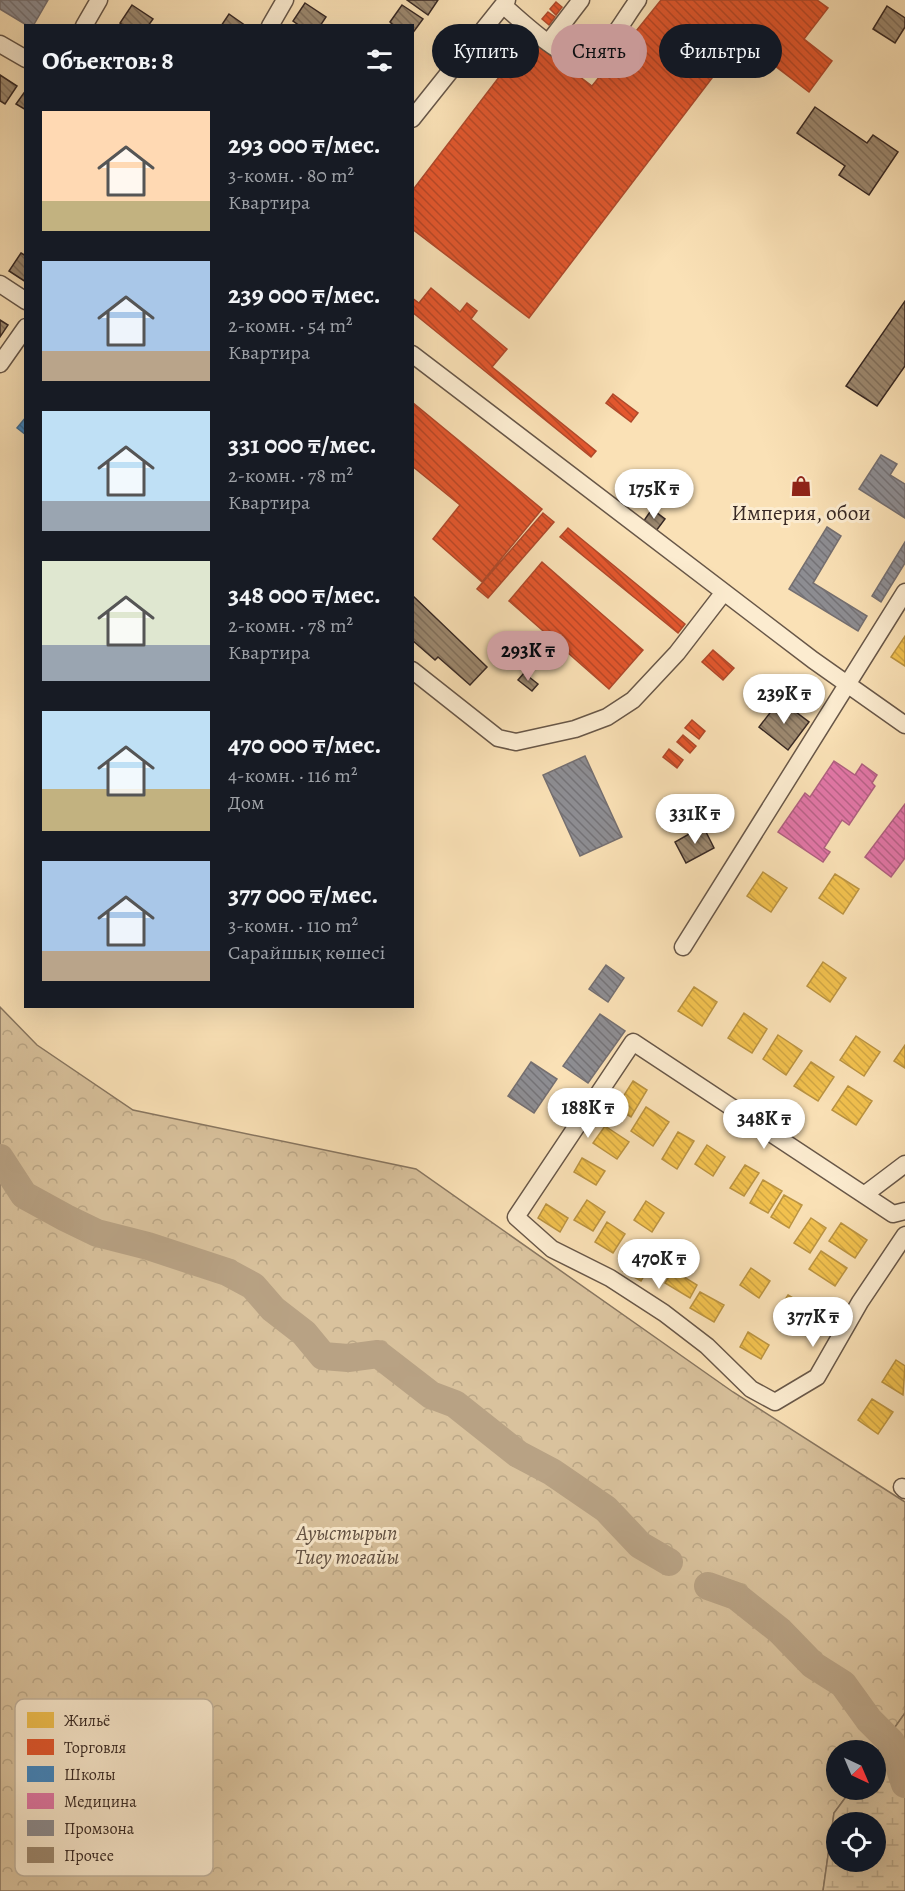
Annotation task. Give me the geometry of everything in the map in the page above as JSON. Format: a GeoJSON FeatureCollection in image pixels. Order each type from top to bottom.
{"type":"FeatureCollection","features":[{"type":"Feature","properties":{"kind":"street"},"geometry":{"type":"LineString","coordinates":[[85,24],[99,0]]}},
{"type":"Feature","properties":{"kind":"street"},"geometry":{"type":"LineString","coordinates":[[271,24],[285,0]]}},
{"type":"Feature","properties":{"kind":"street"},"geometry":{"type":"LineString","coordinates":[[548,42],[581,0]]}},
{"type":"Feature","properties":{"kind":"street"},"geometry":{"type":"LineString","coordinates":[[414,116],[505,2],[548,42],[579,62],[590,61],[638,0]]}},
{"type":"Feature","properties":{"kind":"street"},"geometry":{"type":"LineString","coordinates":[[0,44],[24,58]]}},
{"type":"Feature","properties":{"kind":"street"},"geometry":{"type":"LineString","coordinates":[[0,284],[24,300]]}},
{"type":"Feature","properties":{"kind":"street"},"geometry":{"type":"LineString","coordinates":[[0,364],[24,330]]}},
{"type":"Feature","properties":{"kind":"street"},"geometry":{"type":"LineString","coordinates":[[414,356],[847,685],[905,725]]}},
{"type":"Feature","properties":{"kind":"street"},"geometry":{"type":"LineString","coordinates":[[683,947],[905,591]]}},
{"type":"Feature","properties":{"kind":"street"},"geometry":{"type":"LineString","coordinates":[[414,672],[498,738],[516,742],[575,729],[607,717],[633,700],[676,654],[724,592]]}},
{"type":"Feature","properties":{"kind":"street"},"geometry":{"type":"LineString","coordinates":[[905,1211],[893,1214],[633,1042],[516,1216],[552,1249],[610,1278],[664,1313],[707,1346],[751,1389],[775,1402],[816,1377],[860,1302],[905,1235]]}},
{"type":"Feature","properties":{"kind":"street"},"geometry":{"type":"LineString","coordinates":[[864,1195],[905,1164]]}},
{"type":"Feature","properties":{"kind":"green space","name":"Ауыстырып Тиеу тоғайы"},"geometry":{"type":"Polygon","coordinates":[[[0,1007],[37,1045],[133,1110],[416,1169],[733,1392],[905,1502],[905,1713],[886,1740],[826,1740],[826,1800],[844,1800],[835,1812],[826,1812],[826,1870],[823,1891],[0,1891],[0,1007]]]}},
{"type":"Feature","properties":{"kind":"green space"},"geometry":{"type":"Polygon","coordinates":[[[905,1713],[905,1891],[823,1891],[826,1870],[826,1872],[886,1872],[886,1812],[835,1812],[844,1800],[886,1800],[886,1740],[905,1713]]]}},
{"type":"Feature","properties":{"kind":"building: Жильё"},"geometry":{"type":"Polygon","coordinates":[[[905,636],[905,666],[891,657],[905,636]]]}},
{"type":"Feature","properties":{"kind":"building: Жильё"},"geometry":{"type":"Polygon","coordinates":[[[763,872],[787,888],[771,912],[747,896],[763,872]]]}},
{"type":"Feature","properties":{"kind":"building: Жильё"},"geometry":{"type":"Polygon","coordinates":[[[835,874],[859,889],[843,914],[819,898],[835,874]]]}},
{"type":"Feature","properties":{"kind":"building: Жильё"},"geometry":{"type":"Polygon","coordinates":[[[823,962],[846,978],[830,1002],[807,986],[823,962]]]}},
{"type":"Feature","properties":{"kind":"building: Жильё"},"geometry":{"type":"Polygon","coordinates":[[[694,987],[717,1002],[702,1026],[678,1011],[694,987]]]}},
{"type":"Feature","properties":{"kind":"building: Жильё"},"geometry":{"type":"Polygon","coordinates":[[[744,1013],[767,1029],[752,1053],[728,1038],[744,1013]]]}},
{"type":"Feature","properties":{"kind":"building: Жильё"},"geometry":{"type":"Polygon","coordinates":[[[778,1035],[802,1051],[786,1075],[763,1059],[778,1035]]]}},
{"type":"Feature","properties":{"kind":"building: Жильё"},"geometry":{"type":"Polygon","coordinates":[[[856,1036],[880,1052],[864,1076],[840,1060],[856,1036]]]}},
{"type":"Feature","properties":{"kind":"building: Жильё"},"geometry":{"type":"Polygon","coordinates":[[[905,1045],[905,1068],[894,1061],[905,1045]]]}},
{"type":"Feature","properties":{"kind":"building: Жильё"},"geometry":{"type":"Polygon","coordinates":[[[811,1062],[834,1077],[818,1101],[794,1086],[811,1062]]]}},
{"type":"Feature","properties":{"kind":"building: Жильё"},"geometry":{"type":"Polygon","coordinates":[[[633,1081],[647,1090],[631,1117],[616,1108],[633,1081]]]}},
{"type":"Feature","properties":{"kind":"building: Жильё"},"geometry":{"type":"Polygon","coordinates":[[[848,1086],[872,1101],[856,1125],[832,1110],[848,1086]]]}},
{"type":"Feature","properties":{"kind":"building: Жильё"},"geometry":{"type":"Polygon","coordinates":[[[646,1107],[669,1122],[653,1146],[631,1131],[646,1107]]]}},
{"type":"Feature","properties":{"kind":"building: Жильё"},"geometry":{"type":"Polygon","coordinates":[[[605,1126],[629,1142],[617,1159],[593,1143],[605,1126]]]}},
{"type":"Feature","properties":{"kind":"building: Жильё"},"geometry":{"type":"Polygon","coordinates":[[[678,1132],[694,1141],[677,1169],[662,1159],[678,1132]]]}},
{"type":"Feature","properties":{"kind":"building: Жильё"},"geometry":{"type":"Polygon","coordinates":[[[707,1145],[725,1157],[713,1176],[695,1164],[707,1145]]]}},
{"type":"Feature","properties":{"kind":"building: Жильё"},"geometry":{"type":"Polygon","coordinates":[[[582,1158],[605,1171],[596,1185],[574,1172],[582,1158]]]}},
{"type":"Feature","properties":{"kind":"building: Жильё"},"geometry":{"type":"Polygon","coordinates":[[[745,1165],[759,1173],[744,1196],[730,1188],[745,1165]]]}},
{"type":"Feature","properties":{"kind":"building: Жильё"},"geometry":{"type":"Polygon","coordinates":[[[763,1180],[782,1191],[768,1213],[750,1203],[763,1180]]]}},
{"type":"Feature","properties":{"kind":"building: Жильё"},"geometry":{"type":"Polygon","coordinates":[[[784,1195],[802,1205],[789,1228],[771,1217],[784,1195]]]}},
{"type":"Feature","properties":{"kind":"building: Жильё"},"geometry":{"type":"Polygon","coordinates":[[[587,1200],[605,1212],[593,1231],[574,1220],[587,1200]]]}},
{"type":"Feature","properties":{"kind":"building: Жильё"},"geometry":{"type":"Polygon","coordinates":[[[646,1201],[664,1213],[652,1232],[634,1220],[646,1201]]]}},
{"type":"Feature","properties":{"kind":"building: Жильё"},"geometry":{"type":"Polygon","coordinates":[[[546,1204],[568,1218],[560,1232],[538,1218],[546,1204]]]}},
{"type":"Feature","properties":{"kind":"building: Жильё"},"geometry":{"type":"Polygon","coordinates":[[[811,1218],[826,1228],[810,1253],[794,1243],[811,1218]]]}},
{"type":"Feature","properties":{"kind":"building: Жильё"},"geometry":{"type":"Polygon","coordinates":[[[607,1222],[625,1234],[613,1253],[595,1242],[607,1222]]]}},
{"type":"Feature","properties":{"kind":"building: Жильё"},"geometry":{"type":"Polygon","coordinates":[[[841,1223],[867,1240],[855,1258],[829,1241],[841,1223]]]}},
{"type":"Feature","properties":{"kind":"building: Жильё"},"geometry":{"type":"Polygon","coordinates":[[[638,1245],[656,1256],[641,1281],[623,1271],[638,1245]]]}},
{"type":"Feature","properties":{"kind":"building: Жильё"},"geometry":{"type":"Polygon","coordinates":[[[821,1251],[847,1268],[835,1286],[809,1269],[821,1251]]]}},
{"type":"Feature","properties":{"kind":"building: Жильё"},"geometry":{"type":"Polygon","coordinates":[[[751,1268],[770,1281],[759,1298],[740,1285],[751,1268]]]}},
{"type":"Feature","properties":{"kind":"building: Жильё"},"geometry":{"type":"Polygon","coordinates":[[[673,1270],[697,1285],[690,1298],[665,1283],[673,1270]]]}},
{"type":"Feature","properties":{"kind":"building: Жильё"},"geometry":{"type":"Polygon","coordinates":[[[700,1292],[724,1305],[714,1322],[690,1308],[700,1292]]]}},
{"type":"Feature","properties":{"kind":"building: Жильё"},"geometry":{"type":"Polygon","coordinates":[[[788,1295],[808,1307],[796,1324],[777,1312],[788,1295]]]}},
{"type":"Feature","properties":{"kind":"building: Жильё"},"geometry":{"type":"Polygon","coordinates":[[[748,1332],[769,1345],[761,1359],[740,1347],[748,1332]]]}},
{"type":"Feature","properties":{"kind":"building: Жильё"},"geometry":{"type":"Polygon","coordinates":[[[896,1360],[905,1366],[903,1395],[882,1382],[896,1360]]]}},
{"type":"Feature","properties":{"kind":"building: Жильё"},"geometry":{"type":"Polygon","coordinates":[[[872,1399],[893,1412],[878,1434],[858,1420],[872,1399]]]}},
{"type":"Feature","properties":{"kind":"building: Торговля"},"geometry":{"type":"Polygon","coordinates":[[[661,0],[817,0],[828,8],[804,39],[832,61],[809,92],[782,71],[782,24],[659,24],[659,78],[712,78],[529,318],[414,231],[414,188],[498,78],[539,78],[539,46],[551,55],[551,78],[582,78],[592,86],[598,78],[647,78],[647,24],[642,24],[661,0]]]}},
{"type":"Feature","properties":{"kind":"building: Торговля"},"geometry":{"type":"Polygon","coordinates":[[[556,2],[562,7],[556,15],[550,9],[556,2]]]}},
{"type":"Feature","properties":{"kind":"building: Торговля"},"geometry":{"type":"Polygon","coordinates":[[[548,12],[555,17],[549,25],[542,19],[548,12]]]}},
{"type":"Feature","properties":{"kind":"building: Торговля"},"geometry":{"type":"Polygon","coordinates":[[[431,288],[460,312],[467,303],[477,311],[471,319],[507,349],[492,367],[596,451],[591,457],[414,314],[414,299],[419,303],[431,288]]]}},
{"type":"Feature","properties":{"kind":"building: Торговля"},"geometry":{"type":"Polygon","coordinates":[[[613,394],[638,413],[631,422],[606,403],[613,394]]]}},
{"type":"Feature","properties":{"kind":"building: Торговля"},"geometry":{"type":"Polygon","coordinates":[[[414,404],[542,509],[482,582],[433,539],[460,505],[414,468],[414,404]]]}},
{"type":"Feature","properties":{"kind":"building: Торговля"},"geometry":{"type":"Polygon","coordinates":[[[543,513],[554,522],[488,598],[477,589],[543,513]]]}},
{"type":"Feature","properties":{"kind":"building: Торговля"},"geometry":{"type":"Polygon","coordinates":[[[568,528],[685,624],[678,633],[560,537],[568,528]]]}},
{"type":"Feature","properties":{"kind":"building: Торговля"},"geometry":{"type":"Polygon","coordinates":[[[542,562],[643,650],[609,689],[509,601],[542,562]]]}},
{"type":"Feature","properties":{"kind":"building: Торговля"},"geometry":{"type":"Polygon","coordinates":[[[713,650],[734,668],[723,680],[702,662],[713,650]]]}},
{"type":"Feature","properties":{"kind":"building: Торговля"},"geometry":{"type":"Polygon","coordinates":[[[692,720],[705,731],[699,739],[685,728],[692,720]]]}},
{"type":"Feature","properties":{"kind":"building: Торговля"},"geometry":{"type":"Polygon","coordinates":[[[683,735],[696,746],[690,753],[677,742],[683,735]]]}},
{"type":"Feature","properties":{"kind":"building: Торговля"},"geometry":{"type":"Polygon","coordinates":[[[669,749],[683,760],[677,768],[663,757],[669,749]]]}},
{"type":"Feature","properties":{"kind":"building: Школы"},"geometry":{"type":"Polygon","coordinates":[[[24,419],[24,433],[17,428],[24,419]]]}},
{"type":"Feature","properties":{"kind":"building: Медицина"},"geometry":{"type":"Polygon","coordinates":[[[834,761],[855,775],[862,764],[877,775],[872,783],[875,786],[849,825],[842,820],[824,848],[830,852],[823,862],[778,832],[805,793],[810,797],[834,761]]]}},
{"type":"Feature","properties":{"kind":"building: Медицина"},"geometry":{"type":"Polygon","coordinates":[[[905,804],[905,858],[891,877],[865,857],[905,804]]]}},
{"type":"Feature","properties":{"kind":"building: Промзона"},"geometry":{"type":"Polygon","coordinates":[[[0,0],[48,0],[34,24],[25,24],[0,9],[0,0]]]}},
{"type":"Feature","properties":{"kind":"building: Промзона"},"geometry":{"type":"Polygon","coordinates":[[[881,455],[897,464],[890,475],[905,484],[905,518],[859,489],[881,455]]]}},
{"type":"Feature","properties":{"kind":"building: Промзона"},"geometry":{"type":"Polygon","coordinates":[[[827,527],[841,536],[813,583],[867,616],[858,631],[789,589],[827,527]]]}},
{"type":"Feature","properties":{"kind":"building: Промзона"},"geometry":{"type":"Polygon","coordinates":[[[905,542],[905,563],[881,602],[872,596],[905,542]]]}},
{"type":"Feature","properties":{"kind":"building: Промзона"},"geometry":{"type":"Polygon","coordinates":[[[585,756],[622,837],[580,856],[543,775],[585,756]]]}},
{"type":"Feature","properties":{"kind":"building: Промзона"},"geometry":{"type":"Polygon","coordinates":[[[606,965],[624,978],[608,1002],[589,989],[606,965]]]}},
{"type":"Feature","properties":{"kind":"building: Промзона"},"geometry":{"type":"Polygon","coordinates":[[[600,1014],[625,1031],[588,1083],[563,1066],[600,1014]]]}},
{"type":"Feature","properties":{"kind":"building: Промзона"},"geometry":{"type":"Polygon","coordinates":[[[531,1062],[557,1079],[534,1113],[508,1096],[531,1062]]]}},
{"type":"Feature","properties":{"kind":"building: Прочее"},"geometry":{"type":"Polygon","coordinates":[[[407,0],[438,0],[428,15],[407,0]]]}},
{"type":"Feature","properties":{"kind":"building: Прочее"},"geometry":{"type":"Polygon","coordinates":[[[305,3],[326,17],[321,24],[297,24],[293,21],[305,3]]]}},
{"type":"Feature","properties":{"kind":"building: Прочее"},"geometry":{"type":"Polygon","coordinates":[[[132,5],[153,19],[149,24],[120,23],[132,5]]]}},
{"type":"Feature","properties":{"kind":"building: Прочее"},"geometry":{"type":"Polygon","coordinates":[[[402,5],[423,19],[414,31],[414,24],[392,24],[390,22],[402,5]]]}},
{"type":"Feature","properties":{"kind":"building: Прочее"},"geometry":{"type":"Polygon","coordinates":[[[887,6],[905,18],[905,27],[895,43],[873,29],[887,6]]]}},
{"type":"Feature","properties":{"kind":"building: Прочее"},"geometry":{"type":"Polygon","coordinates":[[[229,14],[243,24],[222,24],[229,14]]]}},
{"type":"Feature","properties":{"kind":"building: Прочее"},"geometry":{"type":"Polygon","coordinates":[[[0,75],[17,86],[5,104],[0,101],[0,75]]]}},
{"type":"Feature","properties":{"kind":"building: Прочее"},"geometry":{"type":"Polygon","coordinates":[[[24,93],[24,109],[16,104],[24,93]]]}},
{"type":"Feature","properties":{"kind":"building: Прочее"},"geometry":{"type":"Polygon","coordinates":[[[815,107],[867,143],[873,135],[898,152],[869,195],[839,175],[845,166],[797,133],[815,107]]]}},
{"type":"Feature","properties":{"kind":"building: Прочее"},"geometry":{"type":"Polygon","coordinates":[[[21,253],[24,255],[24,281],[9,271],[21,253]]]}},
{"type":"Feature","properties":{"kind":"building: Прочее"},"geometry":{"type":"Polygon","coordinates":[[[905,301],[905,366],[877,406],[846,386],[905,301]]]}},
{"type":"Feature","properties":{"kind":"building: Прочее"},"geometry":{"type":"Polygon","coordinates":[[[0,320],[8,325],[0,337],[0,320]]]}},
{"type":"Feature","properties":{"kind":"building: Прочее"},"geometry":{"type":"Polygon","coordinates":[[[652,509],[665,519],[656,531],[643,522],[652,509]]]}},
{"type":"Feature","properties":{"kind":"building: Прочее"},"geometry":{"type":"Polygon","coordinates":[[[414,597],[487,667],[470,685],[438,657],[435,660],[414,642],[414,597]]]}},
{"type":"Feature","properties":{"kind":"building: Прочее"},"geometry":{"type":"Polygon","coordinates":[[[524,673],[538,684],[532,691],[518,680],[524,673]]]}},
{"type":"Feature","properties":{"kind":"building: Прочее"},"geometry":{"type":"Polygon","coordinates":[[[780,700],[809,722],[788,750],[759,727],[780,700]]]}},
{"type":"Feature","properties":{"kind":"building: Прочее"},"geometry":{"type":"Polygon","coordinates":[[[703,826],[714,848],[686,863],[675,842],[703,826]]]}},
{"type":"Feature","properties":{"kind":"waterway"},"geometry":{"type":"LineString","coordinates":[[0,1158],[24,1195],[66,1218],[97,1233],[148,1246],[227,1272],[253,1286],[273,1309],[304,1333],[323,1356],[348,1358],[378,1354],[431,1395],[455,1404],[518,1454],[552,1472],[606,1509],[640,1545],[669,1562]]}},
{"type":"Feature","properties":{"kind":"waterway"},"geometry":{"type":"LineString","coordinates":[[708,1586],[736,1596],[780,1631],[813,1665],[843,1684],[869,1720],[891,1742],[905,1784]]}},
{"type":"Feature","properties":{"kind":"place","name":"Империя, обои"},"geometry":{"type":"Point","coordinates":[801,486]}}]}
